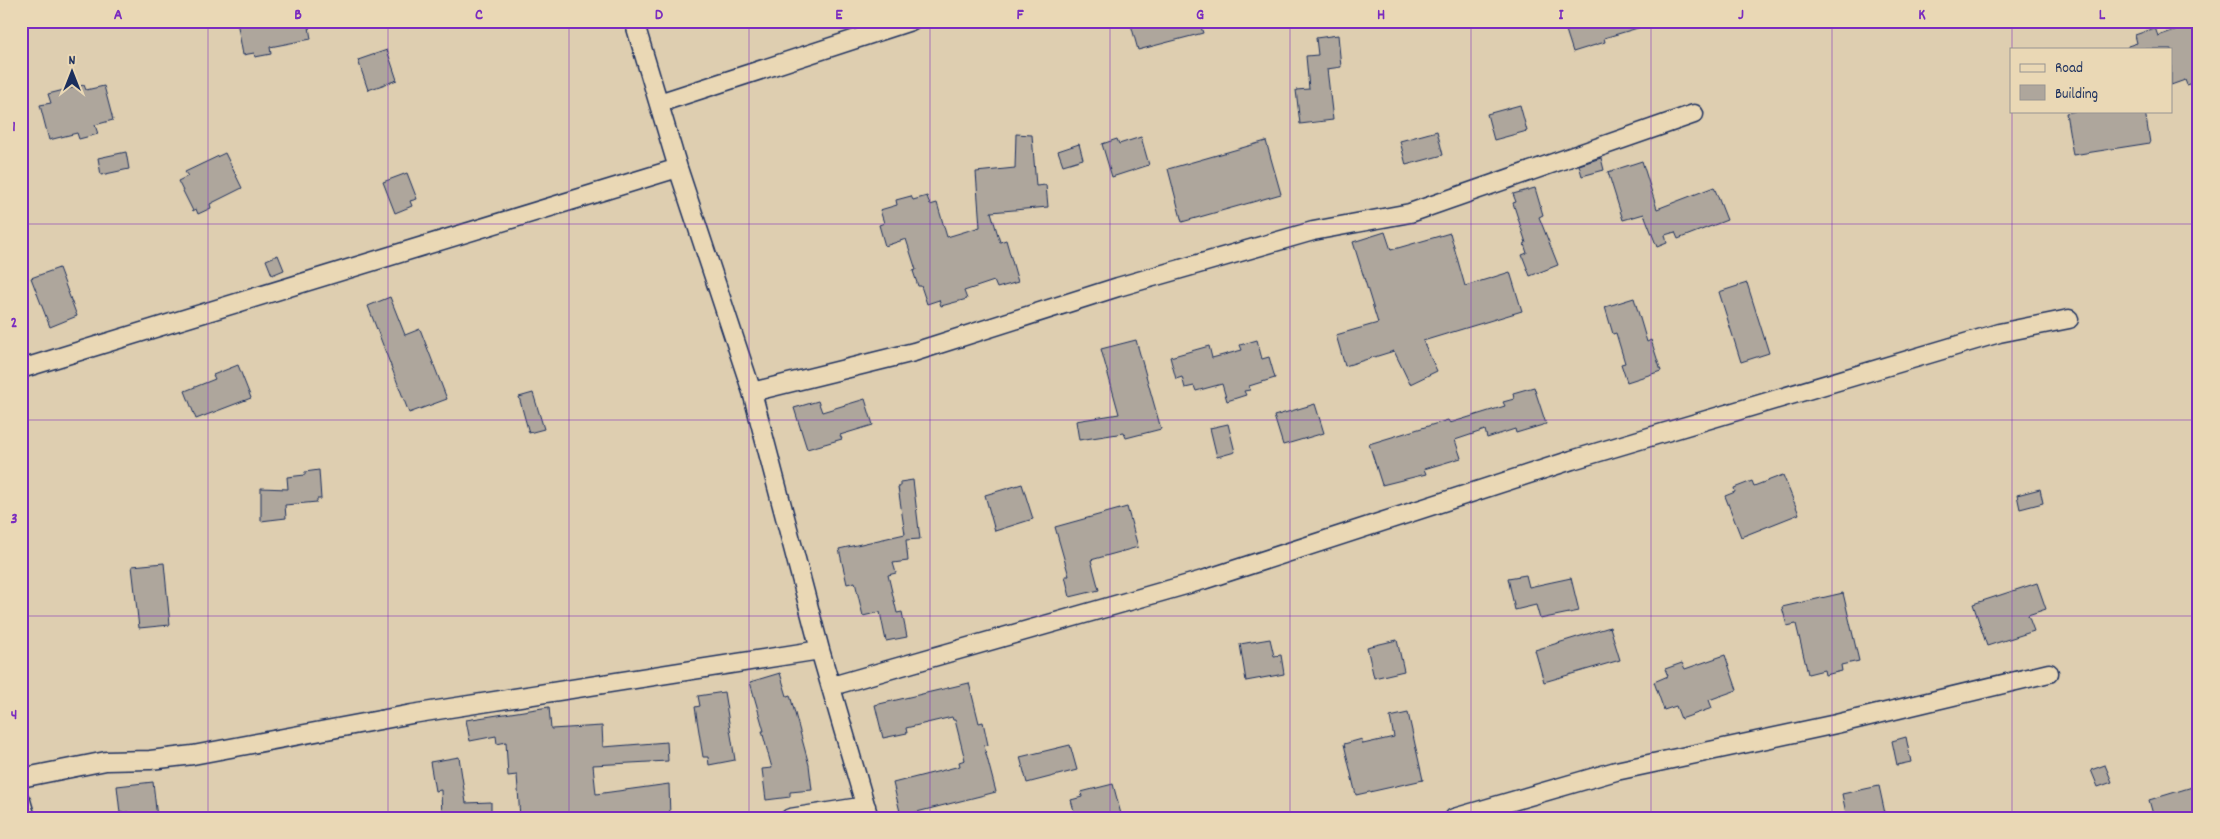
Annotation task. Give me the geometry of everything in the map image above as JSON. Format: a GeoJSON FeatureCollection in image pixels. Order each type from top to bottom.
{"type":"FeatureCollection","features":[{"type":"Feature","properties":{"kind":"street"},"geometry":{"type":"LineString","coordinates":[[634,21],[678,168],[752,392],[820,650],[868,812],[790,818]]}},
{"type":"Feature","properties":{"kind":"street"},"geometry":{"type":"LineString","coordinates":[[659,103],[911,21]]}},
{"type":"Feature","properties":{"kind":"street"},"geometry":{"type":"LineString","coordinates":[[752,392],[914,352],[1118,287],[1312,231],[1410,213],[1694,114]]}},
{"type":"Feature","properties":{"kind":"street"},"geometry":{"type":"LineString","coordinates":[[21,369],[678,168]]}},
{"type":"Feature","properties":{"kind":"street"},"geometry":{"type":"LineString","coordinates":[[832,686],[1202,580],[1572,460],[1999,333],[2069,319]]}},
{"type":"Feature","properties":{"kind":"street"},"geometry":{"type":"LineString","coordinates":[[21,778],[106,761],[150,760],[193,755],[412,714],[820,650]]}},
{"type":"Feature","properties":{"kind":"street"},"geometry":{"type":"LineString","coordinates":[[1454,818],[1616,771],[1836,724],[2048,673]]}},
{"type":"Feature","properties":{"kind":"street"},"geometry":{"type":"LineString","coordinates":[[21,801],[26,818]]}},
{"type":"Feature","properties":{"kind":"building"},"geometry":{"type":"Polygon","coordinates":[[[237,21],[308,21],[311,39],[270,47],[271,54],[255,57],[254,53],[243,55],[237,21]]]}},
{"type":"Feature","properties":{"kind":"building"},"geometry":{"type":"Polygon","coordinates":[[[1130,21],[1199,21],[1203,33],[1138,50],[1130,21]]]}},
{"type":"Feature","properties":{"kind":"building"},"geometry":{"type":"Polygon","coordinates":[[[1563,21],[1648,21],[1648,25],[1604,38],[1605,42],[1573,52],[1563,21]]]}},
{"type":"Feature","properties":{"kind":"building"},"geometry":{"type":"Polygon","coordinates":[[[2192,24],[2199,44],[2199,81],[2187,85],[2185,80],[2172,85],[2172,48],[2128,48],[2128,46],[2137,43],[2135,35],[2155,28],[2158,36],[2192,24]]]}},
{"type":"Feature","properties":{"kind":"building"},"geometry":{"type":"Polygon","coordinates":[[[1338,35],[1341,67],[1327,69],[1333,120],[1300,124],[1296,90],[1309,89],[1306,56],[1318,55],[1316,38],[1338,35]]]}},
{"type":"Feature","properties":{"kind":"building"},"geometry":{"type":"Polygon","coordinates":[[[387,50],[397,80],[368,90],[358,60],[387,50]]]}},
{"type":"Feature","properties":{"kind":"building"},"geometry":{"type":"Polygon","coordinates":[[[84,85],[86,90],[104,86],[113,120],[95,125],[98,134],[79,139],[77,133],[49,140],[40,105],[51,103],[48,94],[84,85]]]}},
{"type":"Feature","properties":{"kind":"building"},"geometry":{"type":"Polygon","coordinates":[[[1520,105],[1527,131],[1494,140],[1487,114],[1520,105]]]}},
{"type":"Feature","properties":{"kind":"building"},"geometry":{"type":"Polygon","coordinates":[[[2145,112],[2150,143],[2073,155],[2066,113],[2145,112]]]}},
{"type":"Feature","properties":{"kind":"building"},"geometry":{"type":"Polygon","coordinates":[[[1437,131],[1443,155],[1406,165],[1400,141],[1437,131]]]}},
{"type":"Feature","properties":{"kind":"building"},"geometry":{"type":"Polygon","coordinates":[[[1016,134],[1032,135],[1036,186],[1046,185],[1048,207],[991,212],[1000,242],[1006,240],[1018,282],[997,288],[994,281],[964,291],[967,299],[941,306],[939,300],[927,304],[921,286],[918,286],[913,271],[916,270],[906,239],[885,246],[879,225],[884,223],[880,210],[897,205],[896,200],[911,196],[913,200],[927,196],[930,205],[937,203],[947,237],[980,227],[976,172],[1015,168],[1016,134]]]}},
{"type":"Feature","properties":{"kind":"building"},"geometry":{"type":"Polygon","coordinates":[[[1141,137],[1149,165],[1112,177],[1102,144],[1117,139],[1119,144],[1141,137]]]}},
{"type":"Feature","properties":{"kind":"building"},"geometry":{"type":"Polygon","coordinates":[[[1266,141],[1281,194],[1182,222],[1168,169],[1266,141]]]}},
{"type":"Feature","properties":{"kind":"building"},"geometry":{"type":"Polygon","coordinates":[[[1079,144],[1083,159],[1063,165],[1058,151],[1079,144]]]}},
{"type":"Feature","properties":{"kind":"building"},"geometry":{"type":"Polygon","coordinates":[[[126,152],[129,169],[101,175],[98,158],[126,152]]]}},
{"type":"Feature","properties":{"kind":"building"},"geometry":{"type":"Polygon","coordinates":[[[225,153],[242,188],[210,204],[211,208],[198,214],[196,209],[193,211],[178,181],[188,176],[185,172],[225,153]]]}},
{"type":"Feature","properties":{"kind":"building"},"geometry":{"type":"Polygon","coordinates":[[[1601,158],[1604,170],[1582,176],[1579,165],[1601,158]]]}},
{"type":"Feature","properties":{"kind":"building"},"geometry":{"type":"Polygon","coordinates":[[[1642,161],[1657,209],[1714,187],[1727,220],[1678,239],[1675,232],[1665,235],[1667,243],[1657,247],[1644,214],[1623,220],[1608,172],[1642,161]]]}},
{"type":"Feature","properties":{"kind":"building"},"geometry":{"type":"Polygon","coordinates":[[[407,173],[417,199],[410,201],[412,206],[395,213],[383,182],[407,173]]]}},
{"type":"Feature","properties":{"kind":"building"},"geometry":{"type":"Polygon","coordinates":[[[1535,188],[1543,215],[1539,217],[1558,265],[1530,276],[1522,255],[1527,253],[1524,244],[1526,243],[1513,203],[1516,202],[1513,194],[1535,188]]]}},
{"type":"Feature","properties":{"kind":"building"},"geometry":{"type":"Polygon","coordinates":[[[1385,232],[1391,250],[1450,233],[1465,286],[1510,272],[1522,311],[1423,341],[1437,371],[1410,384],[1394,351],[1345,366],[1336,335],[1378,323],[1353,242],[1385,232]]]}},
{"type":"Feature","properties":{"kind":"building"},"geometry":{"type":"Polygon","coordinates":[[[278,255],[284,270],[272,275],[266,260],[278,255]]]}},
{"type":"Feature","properties":{"kind":"building"},"geometry":{"type":"Polygon","coordinates":[[[59,268],[77,316],[50,327],[31,278],[59,268]]]}},
{"type":"Feature","properties":{"kind":"building"},"geometry":{"type":"Polygon","coordinates":[[[1747,283],[1769,353],[1741,362],[1719,292],[1747,283]]]}},
{"type":"Feature","properties":{"kind":"building"},"geometry":{"type":"Polygon","coordinates":[[[390,297],[405,335],[420,329],[447,399],[409,413],[368,306],[390,297]]]}},
{"type":"Feature","properties":{"kind":"building"},"geometry":{"type":"Polygon","coordinates":[[[1634,298],[1647,342],[1651,340],[1661,371],[1627,382],[1621,364],[1625,363],[1616,333],[1613,334],[1605,307],[1634,298]]]}},
{"type":"Feature","properties":{"kind":"building"},"geometry":{"type":"Polygon","coordinates":[[[1136,340],[1161,429],[1126,438],[1124,433],[1079,440],[1076,421],[1119,414],[1101,349],[1136,340]]]}},
{"type":"Feature","properties":{"kind":"building"},"geometry":{"type":"Polygon","coordinates":[[[1257,340],[1262,359],[1269,357],[1275,378],[1249,386],[1250,390],[1244,391],[1246,395],[1227,401],[1222,384],[1196,391],[1194,386],[1185,388],[1182,377],[1176,379],[1170,357],[1209,346],[1212,358],[1242,350],[1240,345],[1257,340]]]}},
{"type":"Feature","properties":{"kind":"building"},"geometry":{"type":"Polygon","coordinates":[[[238,365],[251,398],[196,419],[185,391],[215,379],[213,375],[238,365]]]}},
{"type":"Feature","properties":{"kind":"building"},"geometry":{"type":"Polygon","coordinates":[[[1534,387],[1546,424],[1516,433],[1515,429],[1487,438],[1485,430],[1455,440],[1461,458],[1424,469],[1426,474],[1382,485],[1369,444],[1448,420],[1450,423],[1505,406],[1503,402],[1514,399],[1513,393],[1534,387]]]}},
{"type":"Feature","properties":{"kind":"building"},"geometry":{"type":"Polygon","coordinates":[[[533,393],[544,429],[529,433],[519,397],[533,393]]]}},
{"type":"Feature","properties":{"kind":"building"},"geometry":{"type":"Polygon","coordinates":[[[865,399],[873,425],[840,435],[842,439],[807,449],[794,408],[818,401],[822,412],[865,399]]]}},
{"type":"Feature","properties":{"kind":"building"},"geometry":{"type":"Polygon","coordinates":[[[1315,404],[1324,433],[1283,445],[1274,416],[1315,404]]]}},
{"type":"Feature","properties":{"kind":"building"},"geometry":{"type":"Polygon","coordinates":[[[1228,424],[1235,452],[1217,457],[1210,428],[1228,424]]]}},
{"type":"Feature","properties":{"kind":"building"},"geometry":{"type":"Polygon","coordinates":[[[319,470],[321,499],[317,499],[317,502],[285,505],[286,518],[261,521],[261,488],[288,489],[287,477],[305,475],[305,472],[319,470]]]}},
{"type":"Feature","properties":{"kind":"building"},"geometry":{"type":"Polygon","coordinates":[[[1783,475],[1799,514],[1741,537],[1725,496],[1735,492],[1734,488],[1752,481],[1754,486],[1783,475]]]}},
{"type":"Feature","properties":{"kind":"building"},"geometry":{"type":"Polygon","coordinates":[[[913,480],[920,539],[906,540],[908,561],[893,563],[896,573],[888,575],[897,613],[902,612],[907,637],[886,641],[880,612],[863,616],[855,582],[847,584],[839,549],[905,534],[898,487],[900,487],[900,482],[913,480]]]}},
{"type":"Feature","properties":{"kind":"building"},"geometry":{"type":"Polygon","coordinates":[[[1022,484],[1033,519],[995,531],[985,495],[1022,484]]]}},
{"type":"Feature","properties":{"kind":"building"},"geometry":{"type":"Polygon","coordinates":[[[2040,489],[2043,503],[2020,509],[2017,495],[2040,489]]]}},
{"type":"Feature","properties":{"kind":"building"},"geometry":{"type":"Polygon","coordinates":[[[1127,507],[1138,547],[1091,560],[1099,590],[1070,597],[1065,576],[1069,576],[1055,527],[1127,507]]]}},
{"type":"Feature","properties":{"kind":"building"},"geometry":{"type":"Polygon","coordinates":[[[164,563],[170,625],[139,628],[132,566],[164,563]]]}},
{"type":"Feature","properties":{"kind":"building"},"geometry":{"type":"Polygon","coordinates":[[[1526,575],[1529,587],[1571,578],[1579,611],[1540,619],[1536,605],[1515,610],[1508,578],[1526,575]]]}},
{"type":"Feature","properties":{"kind":"building"},"geometry":{"type":"Polygon","coordinates":[[[2037,583],[2046,609],[2028,615],[2034,631],[1987,646],[1973,604],[2037,583]]]}},
{"type":"Feature","properties":{"kind":"building"},"geometry":{"type":"Polygon","coordinates":[[[1843,593],[1859,661],[1841,665],[1842,671],[1825,675],[1824,670],[1808,674],[1796,624],[1787,626],[1782,607],[1843,593]]]}},
{"type":"Feature","properties":{"kind":"building"},"geometry":{"type":"Polygon","coordinates":[[[1610,627],[1620,660],[1544,682],[1535,650],[1610,627]]]}},
{"type":"Feature","properties":{"kind":"building"},"geometry":{"type":"Polygon","coordinates":[[[1270,639],[1274,656],[1281,655],[1284,674],[1246,681],[1240,644],[1270,639]]]}},
{"type":"Feature","properties":{"kind":"building"},"geometry":{"type":"Polygon","coordinates":[[[1397,640],[1404,671],[1374,678],[1367,647],[1397,640]]]}},
{"type":"Feature","properties":{"kind":"building"},"geometry":{"type":"Polygon","coordinates":[[[1725,655],[1737,690],[1709,700],[1712,708],[1681,719],[1676,706],[1664,710],[1654,682],[1668,676],[1665,669],[1682,663],[1685,669],[1725,655]]]}},
{"type":"Feature","properties":{"kind":"building"},"geometry":{"type":"Polygon","coordinates":[[[780,673],[787,696],[790,695],[809,765],[812,790],[790,792],[790,797],[766,800],[762,769],[772,768],[750,682],[780,673]]]}},
{"type":"Feature","properties":{"kind":"building"},"geometry":{"type":"Polygon","coordinates":[[[969,683],[979,723],[983,722],[988,745],[984,746],[996,792],[901,816],[893,783],[960,766],[959,762],[965,760],[955,720],[952,717],[906,728],[907,733],[883,738],[875,705],[969,683]]]}},
{"type":"Feature","properties":{"kind":"building"},"geometry":{"type":"Polygon","coordinates":[[[724,692],[735,760],[709,765],[708,757],[703,757],[695,707],[700,706],[698,696],[724,692]]]}},
{"type":"Feature","properties":{"kind":"building"},"geometry":{"type":"Polygon","coordinates":[[[549,707],[551,729],[602,726],[603,747],[667,742],[668,761],[593,765],[596,794],[669,784],[670,818],[520,818],[517,775],[508,776],[506,742],[497,744],[496,736],[470,741],[466,720],[549,707]]]}},
{"type":"Feature","properties":{"kind":"building"},"geometry":{"type":"Polygon","coordinates":[[[1408,713],[1423,780],[1356,795],[1344,744],[1362,739],[1363,744],[1394,737],[1390,717],[1408,713]]]}},
{"type":"Feature","properties":{"kind":"building"},"geometry":{"type":"Polygon","coordinates":[[[1906,737],[1911,762],[1897,765],[1892,741],[1906,737]]]}},
{"type":"Feature","properties":{"kind":"building"},"geometry":{"type":"Polygon","coordinates":[[[1070,745],[1077,770],[1027,783],[1020,757],[1070,745]]]}},
{"type":"Feature","properties":{"kind":"building"},"geometry":{"type":"Polygon","coordinates":[[[459,757],[466,803],[491,802],[491,818],[442,818],[441,790],[435,791],[430,762],[459,757]]]}},
{"type":"Feature","properties":{"kind":"building"},"geometry":{"type":"Polygon","coordinates":[[[2105,765],[2112,782],[2098,787],[2091,770],[2105,765]]]}},
{"type":"Feature","properties":{"kind":"building"},"geometry":{"type":"Polygon","coordinates":[[[153,782],[157,818],[128,818],[128,812],[120,813],[117,786],[153,782]]]}},
{"type":"Feature","properties":{"kind":"building"},"geometry":{"type":"Polygon","coordinates":[[[1113,784],[1122,818],[1076,818],[1071,800],[1082,797],[1081,792],[1113,784]]]}},
{"type":"Feature","properties":{"kind":"building"},"geometry":{"type":"Polygon","coordinates":[[[2199,785],[2199,818],[2154,818],[2149,800],[2199,785]]]}},
{"type":"Feature","properties":{"kind":"building"},"geometry":{"type":"Polygon","coordinates":[[[1879,786],[1886,818],[1847,818],[1842,794],[1879,786]]]}}]}
